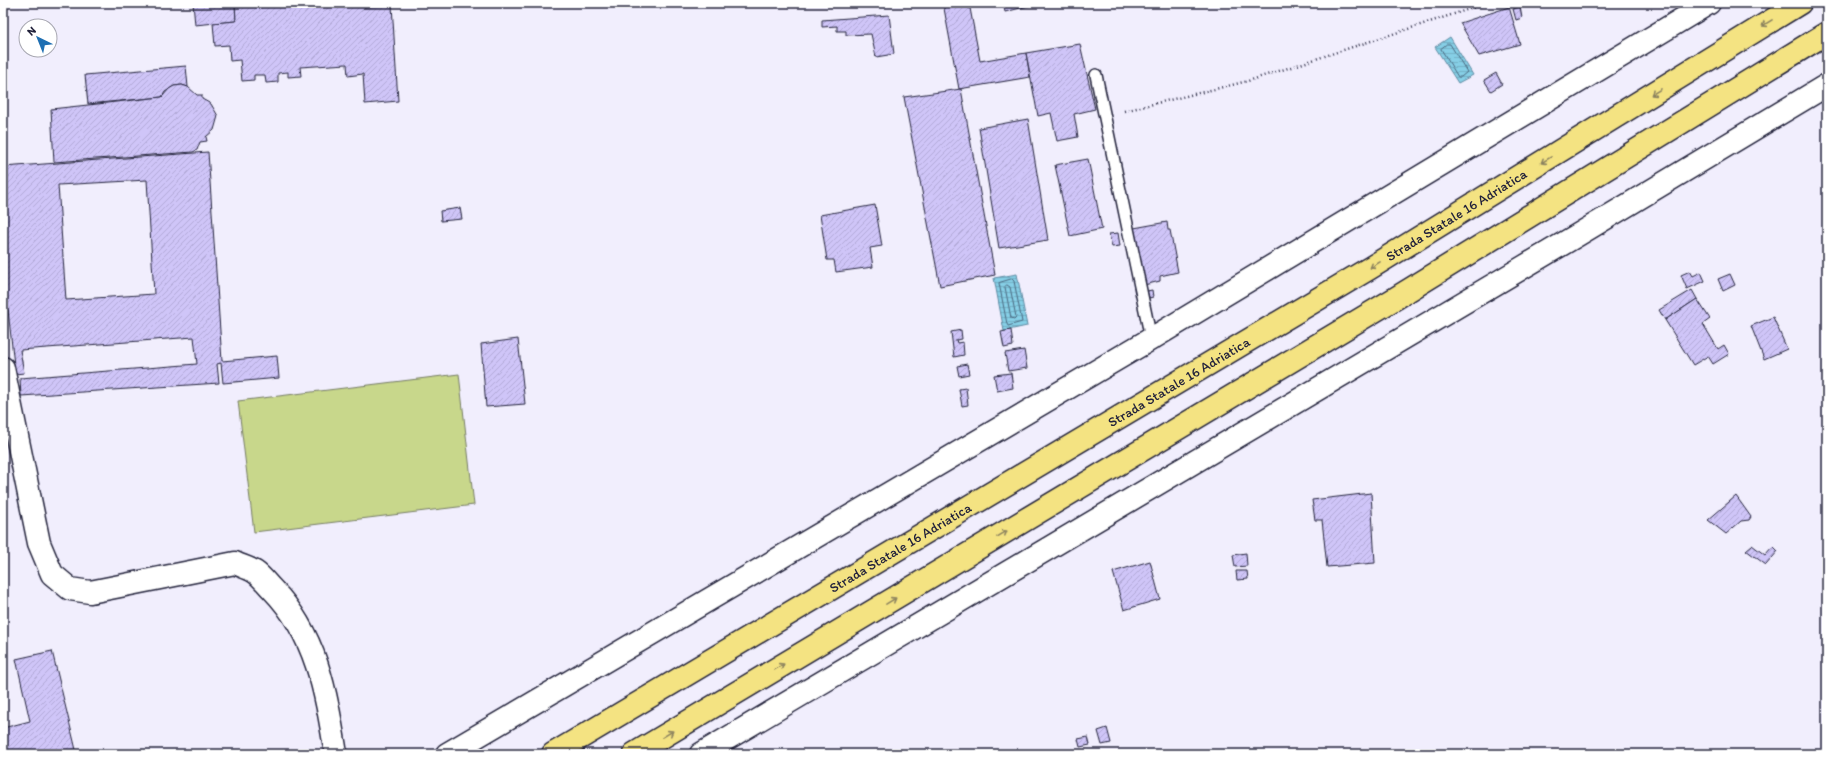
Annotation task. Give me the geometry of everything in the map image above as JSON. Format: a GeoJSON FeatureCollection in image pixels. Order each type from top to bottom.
{"type":"FeatureCollection","features":[{"type":"Feature","properties":{"kind":"highway","name":"Strada Statale 16 Adriatica"},"geometry":{"type":"LineString","coordinates":[[553,754],[1370,268],[1800,3]]}},
{"type":"Feature","properties":{"kind":"highway"},"geometry":{"type":"LineString","coordinates":[[634,754],[1396,298],[1827,33]]}},
{"type":"Feature","properties":{"kind":"street"},"geometry":{"type":"LineString","coordinates":[[447,754],[1151,339],[1709,3]]}},
{"type":"Feature","properties":{"kind":"street"},"geometry":{"type":"LineString","coordinates":[[701,754],[1576,236],[1827,85]]}},
{"type":"Feature","properties":{"kind":"street"},"geometry":{"type":"LineString","coordinates":[[3,368],[39,543],[52,574],[70,589],[90,592],[235,564],[256,572],[279,596],[296,619],[314,653],[329,711],[336,754]]}},
{"type":"Feature","properties":{"kind":"lane"},"geometry":{"type":"LineString","coordinates":[[1096,75],[1151,339]]}},
{"type":"Feature","properties":{"kind":"path"},"geometry":{"type":"LineString","coordinates":[[1104,116],[1248,81],[1488,3]]}},
{"type":"Feature","properties":{"kind":"green space"},"geometry":{"type":"Polygon","coordinates":[[[459,374],[474,505],[254,532],[238,401],[459,374]]]}},
{"type":"Feature","properties":{"kind":"water"},"geometry":{"type":"Polygon","coordinates":[[[1450,37],[1473,75],[1458,83],[1435,47],[1450,37]]]}},
{"type":"Feature","properties":{"kind":"water"},"geometry":{"type":"Polygon","coordinates":[[[1017,274],[1027,326],[1004,331],[994,278],[1017,274]]]}},
{"type":"Feature","properties":{"kind":"building"},"geometry":{"type":"Polygon","coordinates":[[[193,3],[235,3],[236,21],[195,25],[193,3]]]}},
{"type":"Feature","properties":{"kind":"building"},"geometry":{"type":"Polygon","coordinates":[[[235,3],[364,3],[364,7],[392,5],[398,101],[365,104],[363,74],[348,76],[347,64],[300,67],[301,76],[288,77],[288,72],[278,73],[278,82],[266,83],[265,75],[254,75],[254,80],[242,81],[240,60],[230,61],[229,45],[215,46],[213,23],[236,21],[235,3]]]}},
{"type":"Feature","properties":{"kind":"building"},"geometry":{"type":"Polygon","coordinates":[[[943,3],[969,3],[980,61],[1026,53],[1030,77],[959,89],[943,3]]]}},
{"type":"Feature","properties":{"kind":"building"},"geometry":{"type":"Polygon","coordinates":[[[1003,3],[1040,3],[1005,12],[1003,3]]]}},
{"type":"Feature","properties":{"kind":"building"},"geometry":{"type":"Polygon","coordinates":[[[1509,7],[1520,44],[1479,56],[1460,23],[1509,7]]]}},
{"type":"Feature","properties":{"kind":"building"},"geometry":{"type":"Polygon","coordinates":[[[1520,7],[1522,18],[1516,20],[1513,9],[1520,7]]]}},
{"type":"Feature","properties":{"kind":"building"},"geometry":{"type":"Polygon","coordinates":[[[889,15],[894,54],[876,57],[871,34],[846,35],[846,31],[837,31],[837,26],[822,27],[822,20],[889,15]]]}},
{"type":"Feature","properties":{"kind":"building"},"geometry":{"type":"Polygon","coordinates":[[[1080,44],[1095,109],[1074,114],[1078,137],[1057,141],[1051,113],[1038,116],[1026,53],[1080,44]]]}},
{"type":"Feature","properties":{"kind":"building"},"geometry":{"type":"Polygon","coordinates":[[[186,66],[188,87],[182,85],[174,86],[165,92],[162,97],[88,104],[85,75],[186,66]]]}},
{"type":"Feature","properties":{"kind":"building"},"geometry":{"type":"Polygon","coordinates":[[[1496,73],[1502,84],[1491,91],[1484,80],[1496,73]]]}},
{"type":"Feature","properties":{"kind":"building"},"geometry":{"type":"Polygon","coordinates":[[[182,85],[188,87],[197,95],[202,95],[202,99],[211,104],[218,116],[214,130],[206,137],[207,141],[200,142],[197,150],[193,152],[54,162],[51,109],[162,97],[174,86],[182,85]]]}},
{"type":"Feature","properties":{"kind":"building"},"geometry":{"type":"Polygon","coordinates":[[[961,89],[995,275],[940,286],[904,97],[961,89]]]}},
{"type":"Feature","properties":{"kind":"building"},"geometry":{"type":"Polygon","coordinates":[[[1028,119],[1048,240],[999,248],[979,128],[1028,119]]]}},
{"type":"Feature","properties":{"kind":"building"},"geometry":{"type":"Polygon","coordinates":[[[208,152],[222,361],[277,356],[279,378],[223,383],[221,363],[217,364],[219,383],[21,396],[20,378],[197,364],[194,337],[20,350],[24,373],[15,374],[8,310],[4,310],[3,293],[3,167],[208,152]],[[147,180],[58,185],[66,300],[154,294],[147,180]]]}},
{"type":"Feature","properties":{"kind":"building"},"geometry":{"type":"Polygon","coordinates":[[[1088,159],[1102,229],[1070,236],[1055,165],[1088,159]]]}},
{"type":"Feature","properties":{"kind":"building"},"geometry":{"type":"Polygon","coordinates":[[[875,205],[882,246],[870,248],[873,267],[836,272],[834,260],[827,260],[820,215],[875,205]]]}},
{"type":"Feature","properties":{"kind":"building"},"geometry":{"type":"Polygon","coordinates":[[[460,208],[462,219],[441,221],[440,211],[460,208]]]}},
{"type":"Feature","properties":{"kind":"building"},"geometry":{"type":"Polygon","coordinates":[[[1167,222],[1168,230],[1170,230],[1178,272],[1160,276],[1160,281],[1144,285],[1134,228],[1167,222]]]}},
{"type":"Feature","properties":{"kind":"building"},"geometry":{"type":"Polygon","coordinates":[[[1118,233],[1120,246],[1112,247],[1109,234],[1118,233]]]}},
{"type":"Feature","properties":{"kind":"building"},"geometry":{"type":"Polygon","coordinates":[[[1690,271],[1693,276],[1701,272],[1705,281],[1687,289],[1681,275],[1690,271]]]}},
{"type":"Feature","properties":{"kind":"building"},"geometry":{"type":"Polygon","coordinates":[[[1730,274],[1735,285],[1723,291],[1718,279],[1730,274]]]}},
{"type":"Feature","properties":{"kind":"building"},"geometry":{"type":"Polygon","coordinates":[[[1152,290],[1153,297],[1149,298],[1147,291],[1152,290]]]}},
{"type":"Feature","properties":{"kind":"building"},"geometry":{"type":"Polygon","coordinates":[[[1692,290],[1697,299],[1665,320],[1659,310],[1692,290]]]}},
{"type":"Feature","properties":{"kind":"building"},"geometry":{"type":"Polygon","coordinates":[[[1697,299],[1710,319],[1703,324],[1718,349],[1724,345],[1729,354],[1713,364],[1708,356],[1693,365],[1665,320],[1697,299]]]}},
{"type":"Feature","properties":{"kind":"building"},"geometry":{"type":"Polygon","coordinates":[[[1773,317],[1787,349],[1764,359],[1751,326],[1773,317]]]}},
{"type":"Feature","properties":{"kind":"building"},"geometry":{"type":"Polygon","coordinates":[[[961,330],[962,339],[956,340],[957,343],[963,342],[964,355],[954,357],[951,332],[961,330]]]}},
{"type":"Feature","properties":{"kind":"building"},"geometry":{"type":"Polygon","coordinates":[[[1011,330],[1013,346],[1004,348],[1001,332],[1011,330]]]}},
{"type":"Feature","properties":{"kind":"building"},"geometry":{"type":"Polygon","coordinates":[[[518,339],[525,404],[486,407],[481,344],[518,339]]]}},
{"type":"Feature","properties":{"kind":"building"},"geometry":{"type":"Polygon","coordinates":[[[1024,350],[1027,368],[1008,371],[1005,353],[1024,350]]]}},
{"type":"Feature","properties":{"kind":"building"},"geometry":{"type":"Polygon","coordinates":[[[967,364],[969,374],[959,376],[957,366],[967,364]]]}},
{"type":"Feature","properties":{"kind":"building"},"geometry":{"type":"Polygon","coordinates":[[[1011,373],[1013,388],[997,391],[994,375],[1011,373]]]}},
{"type":"Feature","properties":{"kind":"building"},"geometry":{"type":"Polygon","coordinates":[[[966,388],[968,405],[962,406],[959,389],[966,388]]]}},
{"type":"Feature","properties":{"kind":"building"},"geometry":{"type":"Polygon","coordinates":[[[1371,493],[1375,563],[1327,567],[1322,520],[1315,520],[1312,500],[1371,493]]]}},
{"type":"Feature","properties":{"kind":"building"},"geometry":{"type":"Polygon","coordinates":[[[1736,496],[1751,517],[1749,520],[1741,521],[1726,534],[1708,520],[1736,496]]]}},
{"type":"Feature","properties":{"kind":"building"},"geometry":{"type":"Polygon","coordinates":[[[1752,545],[1765,555],[1773,546],[1778,551],[1766,565],[1746,550],[1752,545]]]}},
{"type":"Feature","properties":{"kind":"building"},"geometry":{"type":"Polygon","coordinates":[[[1246,553],[1247,566],[1235,567],[1233,555],[1246,553]]]}},
{"type":"Feature","properties":{"kind":"building"},"geometry":{"type":"Polygon","coordinates":[[[1150,561],[1160,599],[1124,610],[1113,572],[1150,561]]]}},
{"type":"Feature","properties":{"kind":"building"},"geometry":{"type":"Polygon","coordinates":[[[1236,571],[1247,571],[1248,579],[1237,580],[1236,571]]]}},
{"type":"Feature","properties":{"kind":"building"},"geometry":{"type":"Polygon","coordinates":[[[52,651],[77,754],[3,754],[3,728],[30,721],[16,659],[52,651]]]}},
{"type":"Feature","properties":{"kind":"building"},"geometry":{"type":"Polygon","coordinates":[[[1107,728],[1111,743],[1102,745],[1098,731],[1107,728]]]}},
{"type":"Feature","properties":{"kind":"building"},"geometry":{"type":"Polygon","coordinates":[[[1088,737],[1090,745],[1080,747],[1078,739],[1088,737]]]}}]}
